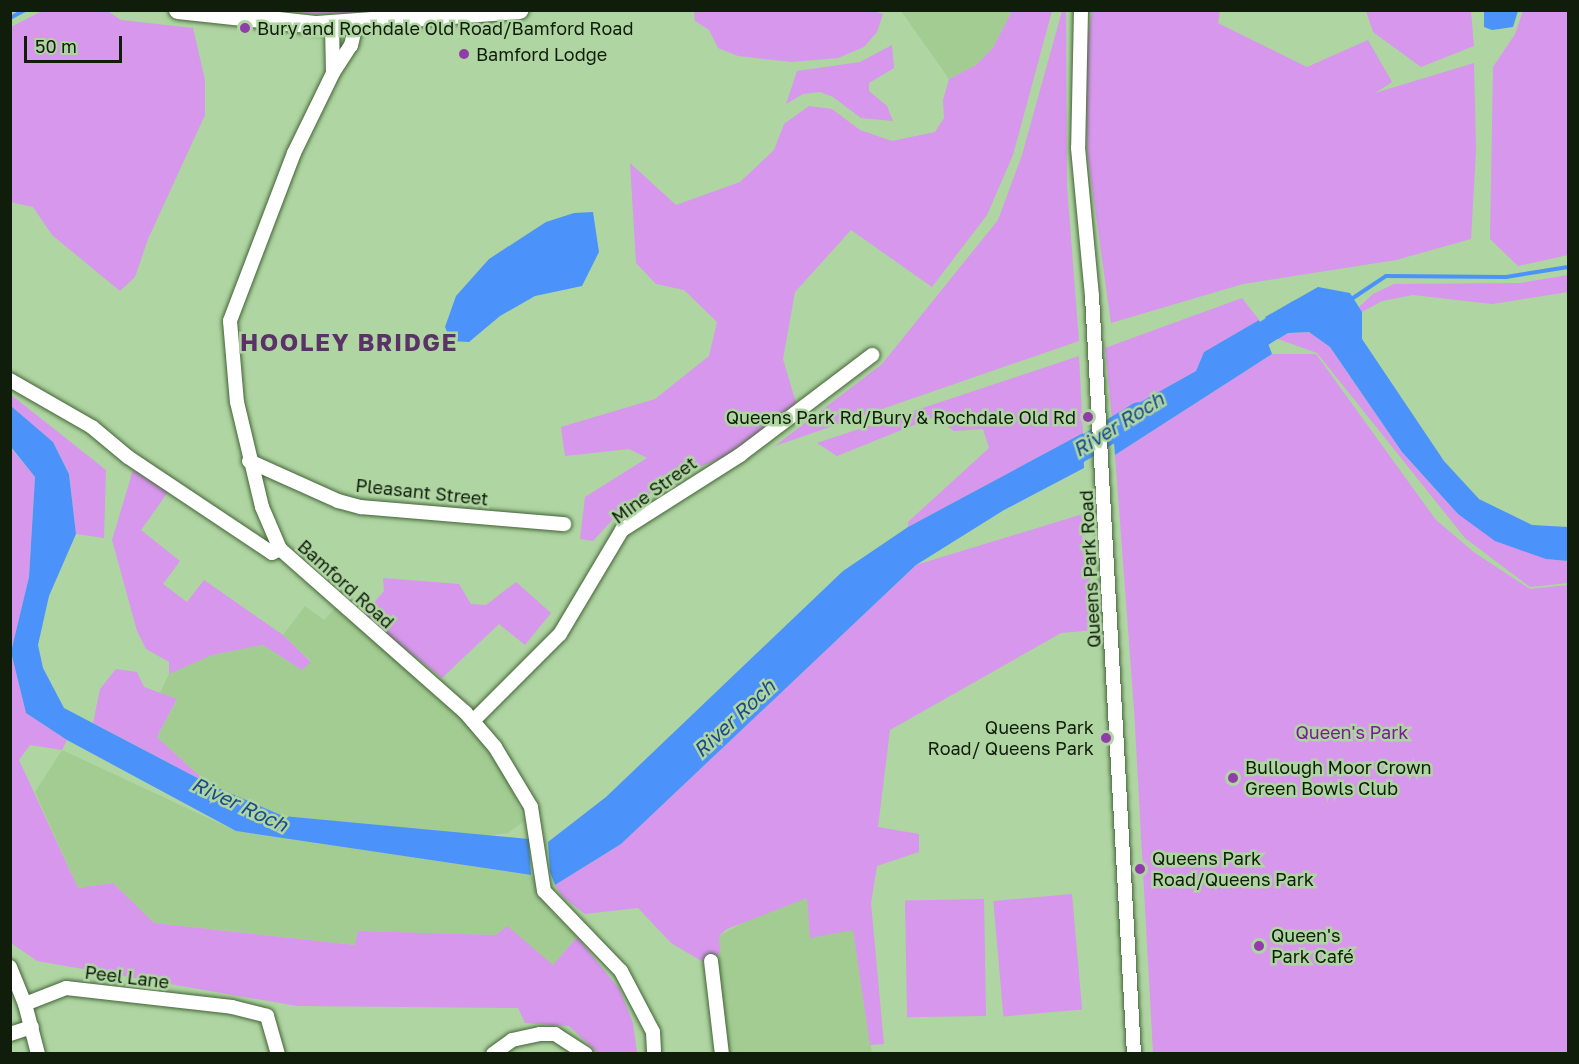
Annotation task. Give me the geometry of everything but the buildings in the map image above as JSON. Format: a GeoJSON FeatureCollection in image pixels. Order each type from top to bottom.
{"type":"FeatureCollection","features":[{"type":"Feature","properties":{"kind":"main road"},"geometry":{"type":"LineString","coordinates":[[178,10],[237,19],[332,25],[519,10]]}},
{"type":"Feature","properties":{"kind":"street","name":"Queens Park Road"},"geometry":{"type":"LineString","coordinates":[[1081,10],[1078,148],[1092,296],[1134,1053]]}},
{"type":"Feature","properties":{"kind":"street","name":"Bamford Road"},"geometry":{"type":"LineString","coordinates":[[356,24],[351,45],[333,73],[294,153],[233,306],[230,339],[249,461],[280,549],[473,721],[515,775],[531,807],[537,831],[541,881],[548,896],[621,971],[653,1032],[654,1053]]}},
{"type":"Feature","properties":{"kind":"street","name":"Bamford Road"},"geometry":{"type":"LineString","coordinates":[[332,25],[333,73]]}},
{"type":"Feature","properties":{"kind":"street","name":"Mine Street"},"geometry":{"type":"LineString","coordinates":[[473,721],[560,634],[622,530],[740,455],[872,355]]}},
{"type":"Feature","properties":{"kind":"street"},"geometry":{"type":"LineString","coordinates":[[10,380],[92,427],[128,457],[272,553],[280,549]]}},
{"type":"Feature","properties":{"kind":"street","name":"Pleasant Street"},"geometry":{"type":"LineString","coordinates":[[249,461],[338,501],[361,507],[564,524]]}},
{"type":"Feature","properties":{"kind":"street"},"geometry":{"type":"LineString","coordinates":[[711,962],[722,1053]]}},
{"type":"Feature","properties":{"kind":"street"},"geometry":{"type":"LineString","coordinates":[[10,967],[25,1004],[38,1053]]}},
{"type":"Feature","properties":{"kind":"street","name":"Peel Lane"},"geometry":{"type":"LineString","coordinates":[[25,1004],[66,988],[232,1007],[267,1017],[278,1053]]}},
{"type":"Feature","properties":{"kind":"street"},"geometry":{"type":"LineString","coordinates":[[10,1034],[32,1027]]}},
{"type":"Feature","properties":{"kind":"street"},"geometry":{"type":"LineString","coordinates":[[493,1053],[512,1040],[540,1034],[555,1034],[586,1053]]}},
{"type":"Feature","properties":{"kind":"shaded area"},"geometry":{"type":"Polygon","coordinates":[[[901,11],[1012,11],[993,48],[976,65],[949,79],[901,11]]]}},
{"type":"Feature","properties":{"kind":"shaded area"},"geometry":{"type":"Polygon","coordinates":[[[305,606],[324,620],[336,607],[494,746],[524,821],[508,833],[478,837],[283,816],[207,783],[157,737],[177,700],[160,693],[169,674],[185,666],[212,655],[263,645],[302,670],[311,661],[283,635],[305,606]]]}},
{"type":"Feature","properties":{"kind":"shaded area"},"geometry":{"type":"Polygon","coordinates":[[[62,750],[236,831],[531,875],[549,909],[577,937],[553,965],[496,935],[358,931],[356,945],[154,923],[113,883],[78,888],[35,792],[62,750]]]}},
{"type":"Feature","properties":{"kind":"shaded area"},"geometry":{"type":"Polygon","coordinates":[[[807,897],[853,929],[872,1053],[728,1053],[710,957],[719,936],[759,914],[807,897]]]}},
{"type":"Feature","properties":{"kind":"green space"},"geometry":{"type":"Polygon","coordinates":[[[106,10],[121,20],[193,28],[205,80],[205,115],[148,239],[135,277],[120,291],[52,235],[33,207],[10,202],[11,27],[42,11],[106,10]]]}},
{"type":"Feature","properties":{"kind":"green space"},"geometry":{"type":"Polygon","coordinates":[[[869,10],[883,14],[877,32],[864,47],[838,58],[792,62],[738,56],[718,48],[709,30],[695,21],[694,11],[869,10]]]}},
{"type":"Feature","properties":{"kind":"green space"},"geometry":{"type":"Polygon","coordinates":[[[288,11],[404,11],[320,14],[288,11]]]}},
{"type":"Feature","properties":{"kind":"green space"},"geometry":{"type":"Polygon","coordinates":[[[1012,11],[1052,11],[1013,155],[987,215],[932,287],[851,230],[795,292],[783,359],[796,403],[789,413],[731,454],[675,477],[615,517],[593,541],[580,539],[585,497],[647,458],[629,449],[565,456],[561,427],[655,399],[709,356],[717,322],[684,290],[656,284],[636,263],[630,163],[676,205],[740,182],[774,150],[784,124],[809,106],[832,109],[860,130],[892,141],[935,132],[944,118],[943,100],[949,79],[976,65],[993,48],[1012,11]]]}},
{"type":"Feature","properties":{"kind":"green space"},"geometry":{"type":"Polygon","coordinates":[[[1062,11],[1066,11],[1067,186],[1079,341],[775,446],[882,364],[998,220],[1022,155],[1062,11]]]}},
{"type":"Feature","properties":{"kind":"green space"},"geometry":{"type":"Polygon","coordinates":[[[1092,11],[1220,11],[1218,23],[1307,67],[1368,40],[1392,82],[1375,93],[1474,63],[1476,150],[1471,239],[1396,260],[1243,284],[1111,323],[1087,151],[1086,49],[1092,11]]]}},
{"type":"Feature","properties":{"kind":"green space"},"geometry":{"type":"Polygon","coordinates":[[[1366,11],[1471,11],[1474,46],[1421,67],[1373,32],[1366,11]]]}},
{"type":"Feature","properties":{"kind":"green space"},"geometry":{"type":"Polygon","coordinates":[[[1523,11],[1568,11],[1568,255],[1518,266],[1490,239],[1493,67],[1515,34],[1523,11]]]}},
{"type":"Feature","properties":{"kind":"green space"},"geometry":{"type":"Polygon","coordinates":[[[892,45],[894,68],[869,83],[869,91],[887,106],[893,121],[861,118],[833,97],[820,92],[803,94],[786,104],[797,71],[860,62],[892,45]]]}},
{"type":"Feature","properties":{"kind":"green space"},"geometry":{"type":"Polygon","coordinates":[[[1568,275],[1568,292],[1492,304],[1413,295],[1382,301],[1362,312],[1359,307],[1373,294],[1394,284],[1520,283],[1568,275]]]}},
{"type":"Feature","properties":{"kind":"green space"},"geometry":{"type":"Polygon","coordinates":[[[1242,298],[1259,320],[1204,352],[1196,371],[1112,418],[1105,348],[1242,298]]]}},
{"type":"Feature","properties":{"kind":"green space"},"geometry":{"type":"Polygon","coordinates":[[[1309,332],[1330,347],[1402,452],[1458,514],[1546,559],[1568,561],[1568,583],[1530,587],[1465,538],[1317,353],[1278,339],[1288,333],[1309,332]]]}},
{"type":"Feature","properties":{"kind":"green space","name":"Queen's Park"},"geometry":{"type":"Polygon","coordinates":[[[1272,354],[1316,354],[1436,520],[1475,553],[1530,589],[1568,585],[1568,1053],[1153,1053],[1134,709],[1115,455],[1272,354]]]}},
{"type":"Feature","properties":{"kind":"green space"},"geometry":{"type":"Polygon","coordinates":[[[1079,356],[1083,433],[908,527],[908,522],[989,448],[983,429],[954,431],[934,417],[837,456],[817,443],[1079,356]]]}},
{"type":"Feature","properties":{"kind":"green space"},"geometry":{"type":"Polygon","coordinates":[[[10,394],[106,470],[104,538],[76,534],[69,473],[53,442],[11,406],[10,394]]]}},
{"type":"Feature","properties":{"kind":"green space"},"geometry":{"type":"Polygon","coordinates":[[[10,447],[35,477],[29,577],[11,652],[26,713],[67,740],[62,750],[30,745],[19,760],[78,888],[113,883],[154,923],[355,945],[358,931],[496,935],[507,926],[553,965],[577,937],[620,990],[633,1023],[637,1053],[598,1053],[569,1026],[525,1023],[518,1008],[297,1006],[37,961],[11,943],[10,447]]]}},
{"type":"Feature","properties":{"kind":"green space"},"geometry":{"type":"Polygon","coordinates":[[[133,470],[168,492],[141,530],[180,561],[163,584],[187,602],[204,580],[283,635],[311,662],[302,670],[263,645],[212,655],[169,674],[169,662],[146,649],[137,631],[112,540],[133,470]]]}},
{"type":"Feature","properties":{"kind":"green space"},"geometry":{"type":"Polygon","coordinates":[[[1083,514],[1095,630],[1061,633],[890,730],[878,827],[919,834],[919,852],[877,866],[871,903],[884,1044],[870,1045],[853,930],[810,938],[807,898],[727,929],[719,936],[720,953],[705,963],[671,943],[638,908],[585,914],[562,896],[555,885],[621,844],[916,565],[1083,514]]]}},
{"type":"Feature","properties":{"kind":"green space"},"geometry":{"type":"Polygon","coordinates":[[[383,578],[459,584],[471,604],[486,605],[516,582],[551,613],[525,645],[499,624],[442,678],[363,615],[384,591],[383,578]]]}},
{"type":"Feature","properties":{"kind":"green space"},"geometry":{"type":"Polygon","coordinates":[[[116,669],[137,672],[144,687],[177,699],[157,737],[207,783],[93,723],[100,689],[116,669]]]}},
{"type":"Feature","properties":{"kind":"green space"},"geometry":{"type":"Polygon","coordinates":[[[1072,894],[1082,1010],[1003,1016],[993,901],[1072,894]]]}},
{"type":"Feature","properties":{"kind":"green space"},"geometry":{"type":"Polygon","coordinates":[[[984,899],[986,1016],[907,1017],[905,900],[984,899]]]}},
{"type":"Feature","properties":{"kind":"water"},"geometry":{"type":"Polygon","coordinates":[[[1484,10],[1518,11],[1513,27],[1492,30],[1484,27],[1484,10]]]}},
{"type":"Feature","properties":{"kind":"water"},"geometry":{"type":"Polygon","coordinates":[[[593,212],[599,252],[582,286],[535,296],[500,316],[469,342],[451,341],[445,327],[456,296],[489,259],[546,222],[574,213],[593,212]]]}},
{"type":"Feature","properties":{"kind":"water"},"geometry":{"type":"Polygon","coordinates":[[[1318,287],[1350,293],[1362,312],[1362,339],[1444,461],[1479,499],[1532,525],[1568,527],[1568,561],[1546,559],[1495,541],[1458,514],[1402,452],[1330,347],[1309,332],[1288,333],[1278,339],[1265,317],[1318,287]]]}},
{"type":"Feature","properties":{"kind":"water"},"geometry":{"type":"Polygon","coordinates":[[[1259,320],[1272,354],[1115,455],[1112,418],[1196,371],[1204,352],[1259,320]]]}},
{"type":"Feature","properties":{"kind":"water"},"geometry":{"type":"Polygon","coordinates":[[[11,406],[53,442],[69,474],[76,534],[49,596],[38,645],[43,668],[64,708],[207,783],[283,816],[529,839],[531,875],[236,831],[67,740],[26,713],[11,652],[29,577],[35,477],[11,447],[11,406]]]}},
{"type":"Feature","properties":{"kind":"water"},"geometry":{"type":"Polygon","coordinates":[[[1083,433],[1084,468],[1004,510],[916,565],[621,844],[555,885],[550,872],[548,842],[606,797],[843,571],[908,527],[1083,433]]]}},
{"type":"Feature","properties":{"kind":"waterway"},"geometry":{"type":"LineString","coordinates":[[10,18],[25,10]]}},
{"type":"Feature","properties":{"kind":"waterway"},"geometry":{"type":"LineString","coordinates":[[1350,300],[1386,276],[1506,277],[1568,267]]}},
{"type":"Feature","properties":{"kind":"waterway","name":"River Roch"},"geometry":{"type":"LineString","coordinates":[[1236,351],[1298,312]]}},
{"type":"Feature","properties":{"kind":"waterway","name":"River Roch"},"geometry":{"type":"LineString","coordinates":[[1056,465],[1139,414]]}},
{"type":"Feature","properties":{"kind":"place","name":"Bury and Rochdale Old Road/Bamford Road"},"geometry":{"type":"Point","coordinates":[245,28]}},
{"type":"Feature","properties":{"kind":"place","name":"Bamford Lodge"},"geometry":{"type":"Point","coordinates":[464,54]}},
{"type":"Feature","properties":{"kind":"place","name":"Queens Park Rd/Bury & Rochdale Old Rd"},"geometry":{"type":"Point","coordinates":[1088,417]}},
{"type":"Feature","properties":{"kind":"place","name":"Queens Park Road/ Queens Park"},"geometry":{"type":"Point","coordinates":[1106,738]}},
{"type":"Feature","properties":{"kind":"place","name":"Bullough Moor Crown Green Bowls Club"},"geometry":{"type":"Point","coordinates":[1233,778]}},
{"type":"Feature","properties":{"kind":"place","name":"Queens Park Road/Queens Park"},"geometry":{"type":"Point","coordinates":[1140,869]}},
{"type":"Feature","properties":{"kind":"place","name":"Queen's Park Café"},"geometry":{"type":"Point","coordinates":[1259,946]}},
{"type":"Feature","properties":{"kind":"district","name":"HOOLEY BRIDGE"},"geometry":{"type":"Point","coordinates":[349,342]}}]}
